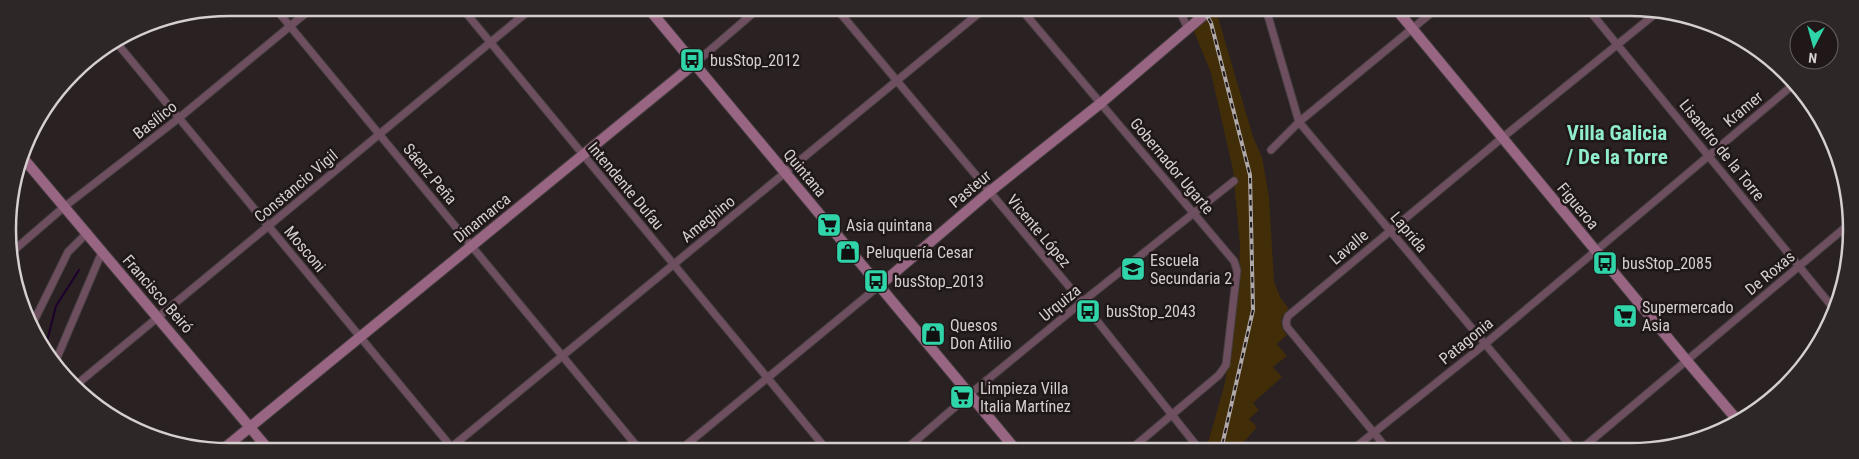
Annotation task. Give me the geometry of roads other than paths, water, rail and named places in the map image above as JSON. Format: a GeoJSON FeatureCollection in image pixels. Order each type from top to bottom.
{"type":"FeatureCollection","features":[{"type":"Feature","properties":{"kind":"street","name":"Sáenz Peña"},"geometry":{"type":"LineString","coordinates":[[282,16],[634,443]]}},
{"type":"Feature","properties":{"kind":"street","name":"Basílico"},"geometry":{"type":"LineString","coordinates":[[17,247],[64,207],[179,118],[302,16]]}},
{"type":"Feature","properties":{"kind":"street","name":"Intendente Dufau"},"geometry":{"type":"LineString","coordinates":[[469,16],[821,443]]}},
{"type":"Feature","properties":{"kind":"street","name":"Constancio Vigil"},"geometry":{"type":"LineString","coordinates":[[80,381],[522,16]]}},
{"type":"Feature","properties":{"kind":"street","name":"Quintana"},"geometry":{"type":"LineString","coordinates":[[655,16],[1010,443]]}},
{"type":"Feature","properties":{"kind":"street","name":"Dinamarca"},"geometry":{"type":"LineString","coordinates":[[230,443],[694,64],[750,16]]}},
{"type":"Feature","properties":{"kind":"street","name":"Vicente López"},"geometry":{"type":"LineString","coordinates":[[843,16],[1082,302],[1195,443]]}},
{"type":"Feature","properties":{"kind":"street","name":"Ameghino"},"geometry":{"type":"LineString","coordinates":[[458,443],[974,16]]}},
{"type":"Feature","properties":{"kind":"street","name":"Gobernador Ugarte"},"geometry":{"type":"LineString","coordinates":[[1027,16],[1234,261],[1238,270],[1226,365],[1219,375],[1172,414]]}},
{"type":"Feature","properties":{"kind":"street"},"geometry":{"type":"LineString","coordinates":[[1182,16],[1188,28]]}},
{"type":"Feature","properties":{"kind":"street","name":"Pasteur"},"geometry":{"type":"LineString","coordinates":[[688,443],[880,285],[988,192],[1102,103],[1203,16]]}},
{"type":"Feature","properties":{"kind":"street","name":"Laprida"},"geometry":{"type":"LineString","coordinates":[[1268,16],[1299,122],[1568,443]]}},
{"type":"Feature","properties":{"kind":"street","name":"Figueroa"},"geometry":{"type":"LineString","coordinates":[[1402,16],[1686,361],[1733,416]]}},
{"type":"Feature","properties":{"kind":"street"},"geometry":{"type":"LineString","coordinates":[[1271,150],[1299,122],[1428,16]]}},
{"type":"Feature","properties":{"kind":"street","name":"Lisandro de la Torre"},"geometry":{"type":"LineString","coordinates":[[1594,16],[1830,303]]}},
{"type":"Feature","properties":{"kind":"street","name":"Lavalle"},"geometry":{"type":"LineString","coordinates":[[1373,432],[1287,326],[1288,316],[1651,18]]}},
{"type":"Feature","properties":{"kind":"street","name":"Mosconi"},"geometry":{"type":"LineString","coordinates":[[120,47],[446,443]]}},
{"type":"Feature","properties":{"kind":"street","name":"Kramer"},"geometry":{"type":"LineString","coordinates":[[1596,251],[1789,88]]}},
{"type":"Feature","properties":{"kind":"street","name":"Francisco Beiró"},"geometry":{"type":"LineString","coordinates":[[27,163],[263,443]]}},
{"type":"Feature","properties":{"kind":"street","name":"Urquiza"},"geometry":{"type":"LineString","coordinates":[[913,443],[1082,302],[1234,181]]}},
{"type":"Feature","properties":{"kind":"street","name":"De Roxas"},"geometry":{"type":"LineString","coordinates":[[1588,443],[1843,230]]}},
{"type":"Feature","properties":{"kind":"street"},"geometry":{"type":"LineString","coordinates":[[35,318],[68,252],[86,234]]}},
{"type":"Feature","properties":{"kind":"street","name":"Patagonia"},"geometry":{"type":"LineString","coordinates":[[1360,443],[1485,344],[1596,251]]}},
{"type":"Feature","properties":{"kind":"street"},"geometry":{"type":"LineString","coordinates":[[58,356],[102,252]]}},
{"type":"Feature","properties":{"kind":"street"},"geometry":{"type":"LineString","coordinates":[[1138,443],[1172,414]]}},
{"type":"Feature","properties":{"kind":"street"},"geometry":{"type":"LineString","coordinates":[[1373,432],[1382,443]]}},
{"type":"Feature","properties":{"kind":"waterway"},"geometry":{"type":"LineString","coordinates":[[47,340],[56,306],[79,270]]}},
{"type":"Feature","properties":{"kind":"railway"},"geometry":{"type":"LineString","coordinates":[[1207,16],[1211,23],[1250,175],[1253,310],[1223,443]]}},
{"type":"Feature","properties":{"kind":"place","name":"busStop_2012"},"geometry":{"type":"Point","coordinates":[692,60]}},
{"type":"Feature","properties":{"kind":"place","name":"Asia quintana"},"geometry":{"type":"Point","coordinates":[829,225]}},
{"type":"Feature","properties":{"kind":"place","name":"Peluquería Cesar"},"geometry":{"type":"Point","coordinates":[848,252]}},
{"type":"Feature","properties":{"kind":"place","name":"busStop_2085"},"geometry":{"type":"Point","coordinates":[1605,263]}},
{"type":"Feature","properties":{"kind":"place","name":"Escuela Secundaria 2"},"geometry":{"type":"Point","coordinates":[1133,269]}},
{"type":"Feature","properties":{"kind":"place","name":"busStop_2013"},"geometry":{"type":"Point","coordinates":[876,281]}},
{"type":"Feature","properties":{"kind":"place","name":"busStop_2043"},"geometry":{"type":"Point","coordinates":[1088,311]}},
{"type":"Feature","properties":{"kind":"place","name":"Supermercado Asia"},"geometry":{"type":"Point","coordinates":[1625,316]}},
{"type":"Feature","properties":{"kind":"place","name":"Quesos Don Atilio"},"geometry":{"type":"Point","coordinates":[933,334]}},
{"type":"Feature","properties":{"kind":"place","name":"Limpieza Villa Italia Martínez"},"geometry":{"type":"Point","coordinates":[962,397]}},
{"type":"Feature","properties":{"kind":"district","name":"Villa Galicia / De la Torre"},"geometry":{"type":"Point","coordinates":[1617,145]}}]}
